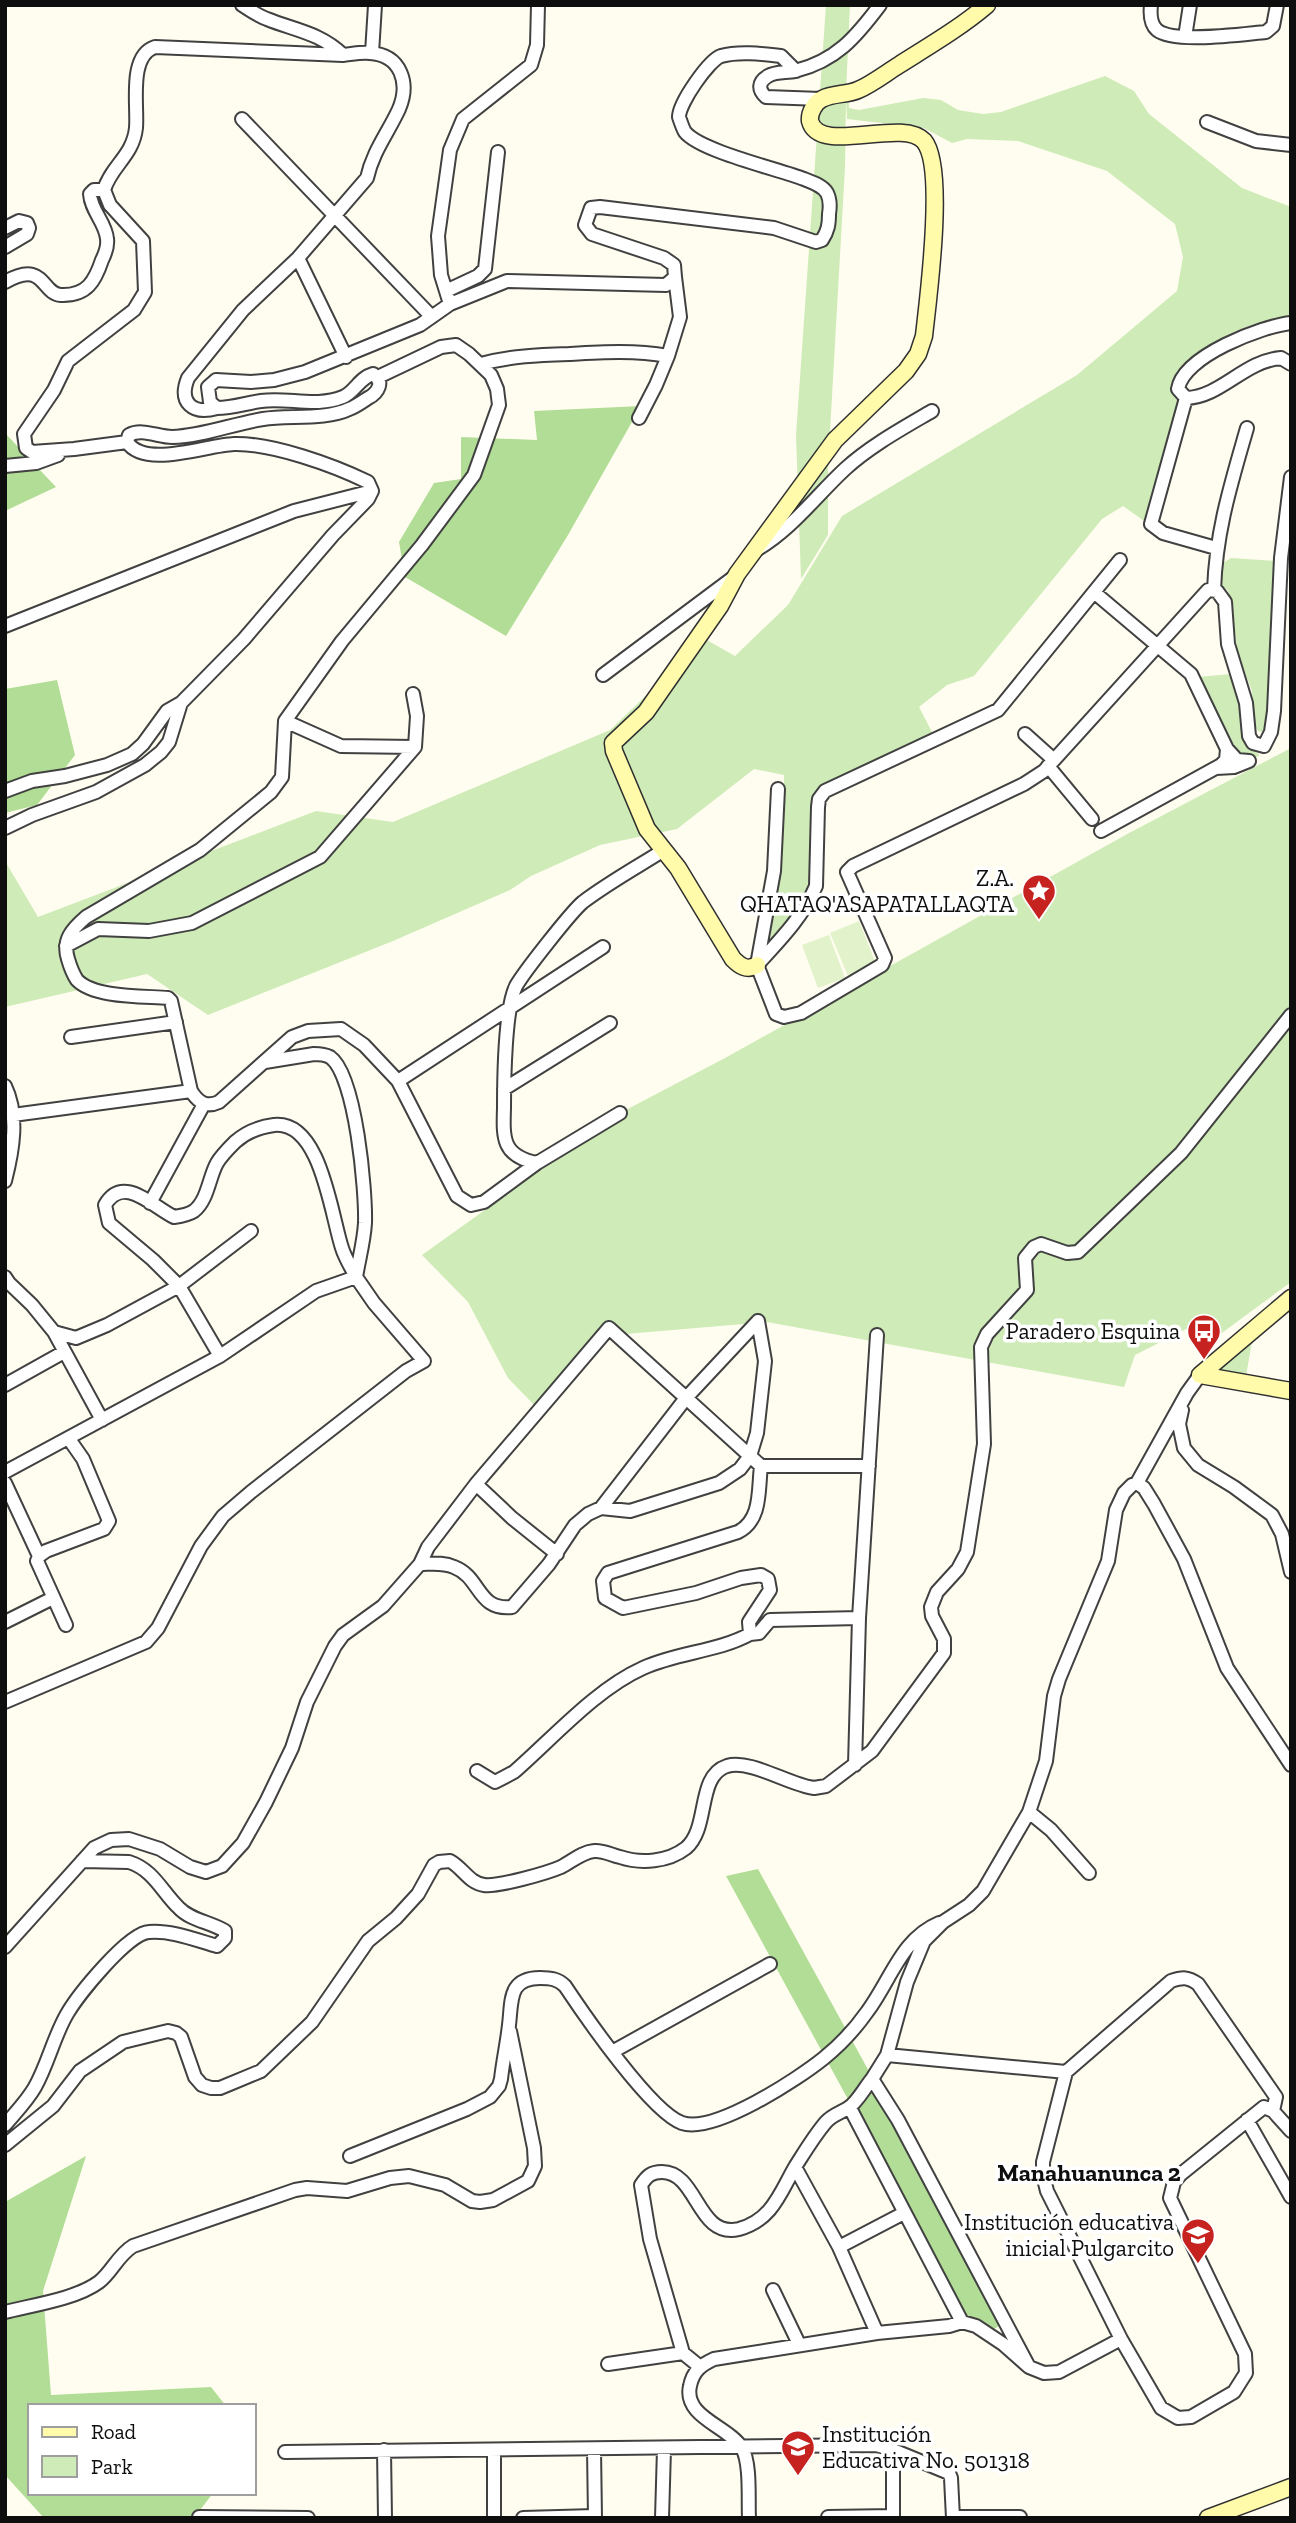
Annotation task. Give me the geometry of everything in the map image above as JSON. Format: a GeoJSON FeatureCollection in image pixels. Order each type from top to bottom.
{"type":"FeatureCollection","features":[{"type":"Feature","properties":{"kind":"street"},"geometry":{"type":"LineString","coordinates":[[242,5],[265,19],[305,31],[330,43],[343,55]]}},
{"type":"Feature","properties":{"kind":"street"},"geometry":{"type":"LineString","coordinates":[[372,52],[375,5]]}},
{"type":"Feature","properties":{"kind":"street"},"geometry":{"type":"LineString","coordinates":[[450,304],[441,275],[438,236],[450,150],[463,119],[531,65],[537,45],[538,5]]}},
{"type":"Feature","properties":{"kind":"street"},"geometry":{"type":"LineString","coordinates":[[880,5],[858,35],[836,54],[796,71],[767,76],[760,87],[761,92],[766,97],[779,99],[821,99],[858,90],[947,35],[987,5]]}},
{"type":"Feature","properties":{"kind":"street"},"geometry":{"type":"LineString","coordinates":[[1151,5],[1150,18],[1157,30],[1175,38],[1266,32],[1273,26],[1277,5]]}},
{"type":"Feature","properties":{"kind":"street"},"geometry":{"type":"LineString","coordinates":[[1185,37],[1190,5]]}},
{"type":"Feature","properties":{"kind":"street"},"geometry":{"type":"LineString","coordinates":[[155,47],[343,55],[372,52],[386,57],[401,69],[404,78],[400,107],[377,147],[368,178],[298,258],[243,310],[188,378],[184,387],[195,410],[203,412],[262,400],[322,402],[346,396],[365,376],[373,374],[380,382],[378,389],[371,397],[339,412],[263,419],[204,433],[170,437],[135,432],[129,435],[127,442],[32,452],[26,448],[24,434],[54,390],[68,361],[134,310],[145,292],[143,241],[110,205],[104,190],[133,145],[139,64],[148,50],[155,47]]}},
{"type":"Feature","properties":{"kind":"street"},"geometry":{"type":"LineString","coordinates":[[639,418],[668,356],[680,317],[674,265],[664,258],[592,234],[585,225],[591,208],[600,206],[774,228],[816,242],[822,240],[826,234],[830,201],[827,192],[820,186],[778,169],[704,146],[684,131],[679,117],[682,105],[705,70],[713,60],[722,56],[780,56],[796,71]]}},
{"type":"Feature","properties":{"kind":"street"},"geometry":{"type":"LineString","coordinates":[[821,99],[813,107],[810,117],[816,130],[838,137],[906,132],[924,142],[928,149],[935,191],[924,336],[918,354],[906,371],[835,440],[737,574],[713,617],[646,712],[613,743],[647,829],[678,868],[733,959],[744,967],[752,968],[757,965],[791,928],[811,898],[816,886],[819,799],[825,791],[998,710],[1120,560]]}},
{"type":"Feature","properties":{"kind":"street"},"geometry":{"type":"LineString","coordinates":[[242,119],[431,316]]}},
{"type":"Feature","properties":{"kind":"street"},"geometry":{"type":"LineString","coordinates":[[1207,122],[1256,141],[1291,145]]}},
{"type":"Feature","properties":{"kind":"street"},"geometry":{"type":"LineString","coordinates":[[446,290],[478,276],[485,269],[498,152]]}},
{"type":"Feature","properties":{"kind":"street"},"geometry":{"type":"LineString","coordinates":[[5,282],[29,274],[44,281],[51,291],[63,295],[86,289],[94,283],[108,241],[91,205],[90,194],[94,190],[104,190]]}},
{"type":"Feature","properties":{"kind":"street"},"geometry":{"type":"LineString","coordinates":[[5,228],[19,221],[27,223],[29,228],[27,233],[5,247]]}},
{"type":"Feature","properties":{"kind":"street"},"geometry":{"type":"LineString","coordinates":[[298,258],[346,357]]}},
{"type":"Feature","properties":{"kind":"street"},"geometry":{"type":"LineString","coordinates":[[217,408],[208,396],[208,387],[216,380],[274,380],[305,372],[420,325],[450,304],[507,281],[666,285],[675,277]]}},
{"type":"Feature","properties":{"kind":"street"},"geometry":{"type":"LineString","coordinates":[[1186,398],[1178,388],[1180,381],[1204,358],[1226,344],[1266,327],[1291,323]]}},
{"type":"Feature","properties":{"kind":"street"},"geometry":{"type":"LineString","coordinates":[[378,377],[441,347],[456,345],[481,364],[495,382],[499,405],[474,475],[407,564],[342,640],[285,721],[282,777],[271,792],[200,849],[86,917],[72,929],[66,946],[71,967],[77,979],[100,992],[168,998],[173,1004],[191,1091],[197,1100],[204,1104],[213,1105],[219,1102],[292,1037],[307,1031],[341,1029],[364,1045],[398,1081],[457,1196],[471,1205],[484,1202],[537,1163],[620,1113]]}},
{"type":"Feature","properties":{"kind":"street"},"geometry":{"type":"LineString","coordinates":[[481,364],[512,358],[614,351],[668,356]]}},
{"type":"Feature","properties":{"kind":"street"},"geometry":{"type":"LineString","coordinates":[[1186,398],[1203,396],[1261,362],[1281,358],[1291,364]]}},
{"type":"Feature","properties":{"kind":"street"},"geometry":{"type":"LineString","coordinates":[[1186,398],[1152,524],[1163,533],[1216,548]]}},
{"type":"Feature","properties":{"kind":"street"},"geometry":{"type":"LineString","coordinates":[[753,552],[775,539],[848,467],[895,433],[932,411]]}},
{"type":"Feature","properties":{"kind":"street"},"geometry":{"type":"LineString","coordinates":[[1214,590],[1220,521],[1247,428]]}},
{"type":"Feature","properties":{"kind":"street"},"geometry":{"type":"LineString","coordinates":[[127,442],[132,449],[149,455],[234,444],[263,448],[348,472],[368,482],[372,492]]}},
{"type":"Feature","properties":{"kind":"street"},"geometry":{"type":"LineString","coordinates":[[5,466],[36,463],[74,449]]}},
{"type":"Feature","properties":{"kind":"street"},"geometry":{"type":"LineString","coordinates":[[778,789],[774,871],[757,965],[776,1014],[784,1017],[802,1013],[883,965],[885,958],[848,872],[853,866],[1024,784],[1051,763],[1208,590],[1222,595],[1228,644],[1246,703],[1249,736],[1252,743],[1264,746],[1271,732],[1274,710],[1281,558],[1291,477]]}},
{"type":"Feature","properties":{"kind":"street"},"geometry":{"type":"LineString","coordinates":[[5,626],[294,511],[372,492]]}},
{"type":"Feature","properties":{"kind":"street"},"geometry":{"type":"LineString","coordinates":[[5,791],[32,781],[107,765],[132,754],[143,744],[167,711],[181,703],[253,629],[372,492]]}},
{"type":"Feature","properties":{"kind":"street"},"geometry":{"type":"LineString","coordinates":[[603,675],[737,574]]}},
{"type":"Feature","properties":{"kind":"street"},"geometry":{"type":"LineString","coordinates":[[1095,593],[1191,674],[1227,749],[1237,760],[1249,761],[1234,767],[1216,768]]}},
{"type":"Feature","properties":{"kind":"street"},"geometry":{"type":"LineString","coordinates":[[66,946],[98,929],[149,930],[192,923],[320,858],[415,747],[417,716],[413,694]]}},
{"type":"Feature","properties":{"kind":"street"},"geometry":{"type":"LineString","coordinates":[[5,828],[32,815],[96,792],[145,765],[169,742],[181,703]]}},
{"type":"Feature","properties":{"kind":"street"},"geometry":{"type":"LineString","coordinates":[[285,721],[341,746],[415,747]]}},
{"type":"Feature","properties":{"kind":"street"},"geometry":{"type":"LineString","coordinates":[[1026,734],[1092,818]]}},
{"type":"Feature","properties":{"kind":"street"},"geometry":{"type":"LineString","coordinates":[[1101,831],[1216,768],[1224,762],[1227,749]]}},
{"type":"Feature","properties":{"kind":"street"},"geometry":{"type":"LineString","coordinates":[[537,1163],[514,1155],[506,1146],[503,1134],[510,1010],[516,986],[581,904],[664,850]]}},
{"type":"Feature","properties":{"kind":"street"},"geometry":{"type":"LineString","coordinates":[[398,1081],[603,947]]}},
{"type":"Feature","properties":{"kind":"street"},"geometry":{"type":"LineString","coordinates":[[5,2145],[53,2106],[80,2071],[123,2042],[168,2031],[176,2033],[181,2037],[195,2077],[202,2085],[211,2088],[220,2088],[261,2071],[312,2022],[368,1941],[396,1918],[418,1894],[434,1865],[439,1862],[450,1861],[470,1879],[481,1885],[494,1886],[560,1867],[592,1851],[640,1861],[662,1859],[688,1846],[694,1837],[701,1824],[709,1783],[719,1770],[738,1765],[814,1788],[826,1786],[872,1751],[944,1653],[944,1639],[932,1616],[931,1606],[937,1592],[958,1569],[967,1552],[984,1444],[981,1347],[987,1334],[1027,1290],[1025,1258],[1034,1247],[1041,1244],[1067,1253],[1078,1252],[1181,1153],[1291,1015]]}},
{"type":"Feature","properties":{"kind":"street"},"geometry":{"type":"LineString","coordinates":[[71,1037],[176,1022]]}},
{"type":"Feature","properties":{"kind":"street"},"geometry":{"type":"LineString","coordinates":[[504,1089],[610,1023]]}},
{"type":"Feature","properties":{"kind":"street"},"geometry":{"type":"LineString","coordinates":[[264,1062],[322,1055],[330,1058],[344,1076],[354,1116],[365,1223],[356,1277]]}},
{"type":"Feature","properties":{"kind":"street"},"geometry":{"type":"LineString","coordinates":[[5,1086],[13,1115],[5,1181]]}},
{"type":"Feature","properties":{"kind":"street"},"geometry":{"type":"LineString","coordinates":[[13,1115],[191,1091]]}},
{"type":"Feature","properties":{"kind":"street"},"geometry":{"type":"LineString","coordinates":[[150,1203],[204,1104]]}},
{"type":"Feature","properties":{"kind":"street"},"geometry":{"type":"LineString","coordinates":[[5,1702],[146,1642],[158,1628],[201,1546],[223,1516],[406,1371],[424,1361],[374,1303],[356,1277],[341,1245],[336,1218],[306,1139],[294,1129],[281,1124],[264,1126],[247,1133],[234,1143],[218,1162],[196,1210],[174,1217],[133,1192],[117,1192],[110,1196],[105,1205],[105,1215],[109,1223],[179,1286],[220,1356]]}},
{"type":"Feature","properties":{"kind":"street"},"geometry":{"type":"LineString","coordinates":[[54,1332],[70,1337],[83,1337],[179,1286],[251,1231]]}},
{"type":"Feature","properties":{"kind":"street"},"geometry":{"type":"LineString","coordinates":[[5,1472],[220,1356],[316,1291],[356,1277]]}},
{"type":"Feature","properties":{"kind":"street"},"geometry":{"type":"LineString","coordinates":[[6,1282],[32,1304],[54,1332],[102,1420]]}},
{"type":"Feature","properties":{"kind":"street"},"geometry":{"type":"LineString","coordinates":[[350,2157],[490,2097],[501,2079],[510,2002],[514,1989],[524,1981],[537,1978],[551,1978],[565,1986],[612,2052],[664,2112],[683,2123],[705,2123],[737,2111],[793,2081],[825,2057],[851,2033],[872,2006],[911,1941],[923,1930],[943,1922],[969,1905],[983,1891],[1029,1812],[1046,1761],[1054,1696],[1059,1679],[1108,1561],[1116,1510],[1124,1493],[1137,1483],[1187,1393],[1200,1375],[1283,1314],[1291,1298]]}},
{"type":"Feature","properties":{"kind":"street"},"geometry":{"type":"LineString","coordinates":[[420,1564],[443,1563],[456,1567],[466,1574],[492,1606],[512,1607],[557,1554],[575,1525],[601,1508],[686,1398],[758,1321],[765,1360],[757,1433],[750,1456],[740,1469],[719,1483],[630,1511],[601,1508]]}},
{"type":"Feature","properties":{"kind":"street"},"geometry":{"type":"LineString","coordinates":[[5,1947],[94,1848],[111,1840],[129,1839],[160,1849],[190,1867],[206,1872],[222,1866],[243,1843],[266,1802],[292,1748],[307,1702],[335,1646],[343,1635],[383,1606],[420,1564],[428,1547],[476,1484],[609,1328],[761,1466],[869,1466]]}},
{"type":"Feature","properties":{"kind":"street"},"geometry":{"type":"LineString","coordinates":[[855,1765],[859,1618],[877,1335]]}},
{"type":"Feature","properties":{"kind":"street"},"geometry":{"type":"LineString","coordinates":[[5,1385],[64,1352]]}},
{"type":"Feature","properties":{"kind":"street"},"geometry":{"type":"LineString","coordinates":[[1200,1375],[1291,1391]]}},
{"type":"Feature","properties":{"kind":"street"},"geometry":{"type":"LineString","coordinates":[[1187,1393],[1179,1424],[1184,1448],[1198,1465],[1272,1515],[1282,1534],[1291,1572]]}},
{"type":"Feature","properties":{"kind":"street"},"geometry":{"type":"LineString","coordinates":[[66,1625],[37,1561],[39,1556],[104,1529],[109,1521],[83,1459],[69,1439]]}},
{"type":"Feature","properties":{"kind":"street"},"geometry":{"type":"LineString","coordinates":[[750,1634],[749,1622],[770,1590],[765,1576],[753,1575],[696,1593],[623,1608],[605,1598],[603,1581],[608,1573],[746,1528],[755,1513],[761,1466]]}},
{"type":"Feature","properties":{"kind":"street"},"geometry":{"type":"LineString","coordinates":[[5,1483],[39,1556]]}},
{"type":"Feature","properties":{"kind":"street"},"geometry":{"type":"LineString","coordinates":[[1137,1483],[1144,1488],[1154,1504],[1184,1559],[1227,1668],[1291,1765]]}},
{"type":"Feature","properties":{"kind":"street"},"geometry":{"type":"LineString","coordinates":[[476,1484],[512,1518],[557,1554]]}},
{"type":"Feature","properties":{"kind":"street"},"geometry":{"type":"LineString","coordinates":[[5,1622],[53,1598]]}},
{"type":"Feature","properties":{"kind":"street"},"geometry":{"type":"LineString","coordinates":[[477,1771],[495,1782],[502,1780],[587,1707],[641,1669],[666,1659],[732,1644],[750,1634],[759,1633],[770,1620],[859,1618]]}},
{"type":"Feature","properties":{"kind":"street"},"geometry":{"type":"LineString","coordinates":[[1029,1812],[1051,1830],[1089,1873]]}},
{"type":"Feature","properties":{"kind":"street"},"geometry":{"type":"LineString","coordinates":[[5,2125],[34,2090],[67,2014],[92,1980],[118,1952],[148,1931],[187,1937],[217,1946],[225,1938],[225,1931],[179,1909],[154,1877],[136,1864],[82,1861]]}},
{"type":"Feature","properties":{"kind":"street"},"geometry":{"type":"LineString","coordinates":[[699,2366],[683,2353],[650,2239],[641,2185],[655,2172],[668,2172],[680,2177],[709,2220],[724,2228],[736,2230],[749,2225],[775,2207],[795,2167],[826,2121],[839,2111],[850,2108],[887,2055],[906,1982],[924,1941],[943,1922]]}},
{"type":"Feature","properties":{"kind":"street"},"geometry":{"type":"LineString","coordinates":[[612,2052],[770,1964]]}},
{"type":"Feature","properties":{"kind":"street"},"geometry":{"type":"LineString","coordinates":[[1273,2111],[1276,2097],[1198,1984],[1190,1979],[1171,1981],[1066,2072],[1043,2162],[1047,2190],[1121,2339],[1161,2408],[1178,2418],[1191,2417],[1234,2392],[1246,2373],[1245,2354],[1170,2198],[1174,2182],[1264,2107],[1273,2111],[1291,2131]]}},
{"type":"Feature","properties":{"kind":"street"},"geometry":{"type":"LineString","coordinates":[[5,2312],[64,2297],[99,2282],[133,2246],[295,2190],[307,2188],[346,2191],[390,2178],[409,2176],[445,2185],[472,2201],[480,2202],[493,2200],[528,2181],[535,2166],[534,2148],[509,2024]]}},
{"type":"Feature","properties":{"kind":"street"},"geometry":{"type":"LineString","coordinates":[[887,2055],[1066,2072]]}},
{"type":"Feature","properties":{"kind":"street"},"geometry":{"type":"LineString","coordinates":[[872,2079],[898,2120],[1029,2367]]}},
{"type":"Feature","properties":{"kind":"street"},"geometry":{"type":"LineString","coordinates":[[850,2108],[962,2322]]}},
{"type":"Feature","properties":{"kind":"street"},"geometry":{"type":"LineString","coordinates":[[1247,2120],[1291,2197]]}},
{"type":"Feature","properties":{"kind":"street"},"geometry":{"type":"LineString","coordinates":[[795,2167],[839,2246],[877,2333]]}},
{"type":"Feature","properties":{"kind":"street"},"geometry":{"type":"LineString","coordinates":[[839,2246],[904,2213]]}},
{"type":"Feature","properties":{"kind":"street"},"geometry":{"type":"LineString","coordinates":[[773,2290],[799,2344]]}},
{"type":"Feature","properties":{"kind":"street"},"geometry":{"type":"LineString","coordinates":[[749,2518],[746,2457],[741,2447],[695,2409],[688,2396],[691,2381],[699,2366],[714,2359],[799,2344],[962,2322],[976,2326],[1003,2344],[1029,2367],[1044,2373],[1059,2372],[1121,2339]]}},
{"type":"Feature","properties":{"kind":"street"},"geometry":{"type":"LineString","coordinates":[[608,2364],[683,2353]]}},
{"type":"Feature","properties":{"kind":"street"},"geometry":{"type":"LineString","coordinates":[[285,2452],[876,2445],[949,2473],[953,2517],[1020,2517]]}},
{"type":"Feature","properties":{"kind":"street"},"geometry":{"type":"LineString","coordinates":[[523,2518],[595,2517],[594,2449]]}},
{"type":"Feature","properties":{"kind":"street"},"geometry":{"type":"LineString","coordinates":[[662,2518],[664,2449]]}},
{"type":"Feature","properties":{"kind":"street"},"geometry":{"type":"LineString","coordinates":[[384,2450],[385,2518]]}},
{"type":"Feature","properties":{"kind":"street"},"geometry":{"type":"LineString","coordinates":[[494,2450],[494,2518]]}},
{"type":"Feature","properties":{"kind":"street"},"geometry":{"type":"LineString","coordinates":[[828,2517],[893,2517],[893,2450]]}},
{"type":"Feature","properties":{"kind":"street"},"geometry":{"type":"LineString","coordinates":[[1208,2518],[1291,2487]]}},
{"type":"Feature","properties":{"kind":"street"},"geometry":{"type":"LineString","coordinates":[[199,2517],[308,2518]]}},
{"type":"Feature","properties":{"kind":"green space"},"geometry":{"type":"Polygon","coordinates":[[[826,5],[850,5],[846,92],[849,108],[859,110],[923,98],[941,100],[958,110],[983,114],[1001,112],[1105,76],[1134,91],[1149,114],[1242,188],[1291,207],[1291,318],[1257,323],[1223,337],[1194,358],[1172,385],[1179,401],[1147,523],[1123,506],[1102,519],[974,676],[947,685],[919,707],[934,736],[822,787],[808,887],[790,919],[769,943],[784,775],[754,769],[677,829],[600,845],[531,876],[510,890],[393,941],[208,1015],[147,974],[5,1007],[5,861],[38,917],[316,811],[393,822],[610,730],[705,639],[735,656],[788,605],[842,516],[1077,375],[1177,291],[1183,257],[1175,224],[1107,171],[1018,141],[967,139],[952,143],[924,128],[847,119],[846,98],[845,167],[828,467],[828,535],[801,579],[796,435],[826,5]]]}},
{"type":"Feature","properties":{"kind":"green space"},"geometry":{"type":"Polygon","coordinates":[[[641,406],[568,535],[506,636],[405,577],[399,542],[434,483],[461,479],[461,437],[537,440],[534,411],[641,406]]]}},
{"type":"Feature","properties":{"kind":"green space"},"geometry":{"type":"Polygon","coordinates":[[[5,433],[56,487],[5,511],[5,433]]]}},
{"type":"Feature","properties":{"kind":"green space"},"geometry":{"type":"Polygon","coordinates":[[[1231,558],[1277,561],[1267,729],[1262,732],[1258,731],[1253,722],[1252,691],[1238,655],[1228,591],[1219,583],[1220,565],[1231,558]]]}},
{"type":"Feature","properties":{"kind":"green space"},"geometry":{"type":"Polygon","coordinates":[[[1231,674],[1245,740],[1252,750],[1259,754],[1248,760],[1230,746],[1198,677],[1231,674]]]}},
{"type":"Feature","properties":{"kind":"green space"},"geometry":{"type":"Polygon","coordinates":[[[57,680],[75,755],[37,805],[5,813],[5,689],[57,680]]]}},
{"type":"Feature","properties":{"kind":"green space"},"geometry":{"type":"Polygon","coordinates":[[[1291,748],[1291,1282],[1207,1344],[1196,1324],[1135,1355],[1124,1387],[767,1322],[614,1335],[537,1408],[508,1378],[468,1302],[422,1255],[620,1113],[725,1058],[1129,833],[1291,748]]]}},
{"type":"Feature","properties":{"kind":"green space"},"geometry":{"type":"Polygon","coordinates":[[[859,921],[876,964],[848,976],[830,933],[859,921]]]}},
{"type":"Feature","properties":{"kind":"green space"},"geometry":{"type":"Polygon","coordinates":[[[829,935],[845,978],[818,988],[802,945],[829,935]]]}},
{"type":"Feature","properties":{"kind":"green space"},"geometry":{"type":"Polygon","coordinates":[[[1253,1336],[1246,1376],[1210,1373],[1253,1336]]]}},
{"type":"Feature","properties":{"kind":"green space"},"geometry":{"type":"Polygon","coordinates":[[[758,1869],[871,2075],[1002,2324],[994,2329],[981,2320],[967,2317],[726,1876],[758,1869]]]}},
{"type":"Feature","properties":{"kind":"green space"},"geometry":{"type":"Polygon","coordinates":[[[86,2156],[43,2291],[51,2395],[211,2387],[224,2404],[28,2404],[28,2495],[211,2495],[194,2518],[44,2518],[5,2475],[5,2202],[86,2156]]]}},
{"type":"Feature","properties":{"kind":"place","name":"Z.A. QHATAQ'ASAPATALLAQTA"},"geometry":{"type":"Point","coordinates":[1039,921]}},
{"type":"Feature","properties":{"kind":"place","name":"Paradero Esquina"},"geometry":{"type":"Point","coordinates":[1204,1361]}},
{"type":"Feature","properties":{"kind":"place","name":"Institución educativa inicial Pulgarcito"},"geometry":{"type":"Point","coordinates":[1198,2265]}},
{"type":"Feature","properties":{"kind":"place","name":"Institución Educativa No. 501318"},"geometry":{"type":"Point","coordinates":[798,2477]}},
{"type":"Feature","properties":{"kind":"district","name":"Manahuanunca 2"},"geometry":{"type":"Point","coordinates":[1089,2172]}}]}
